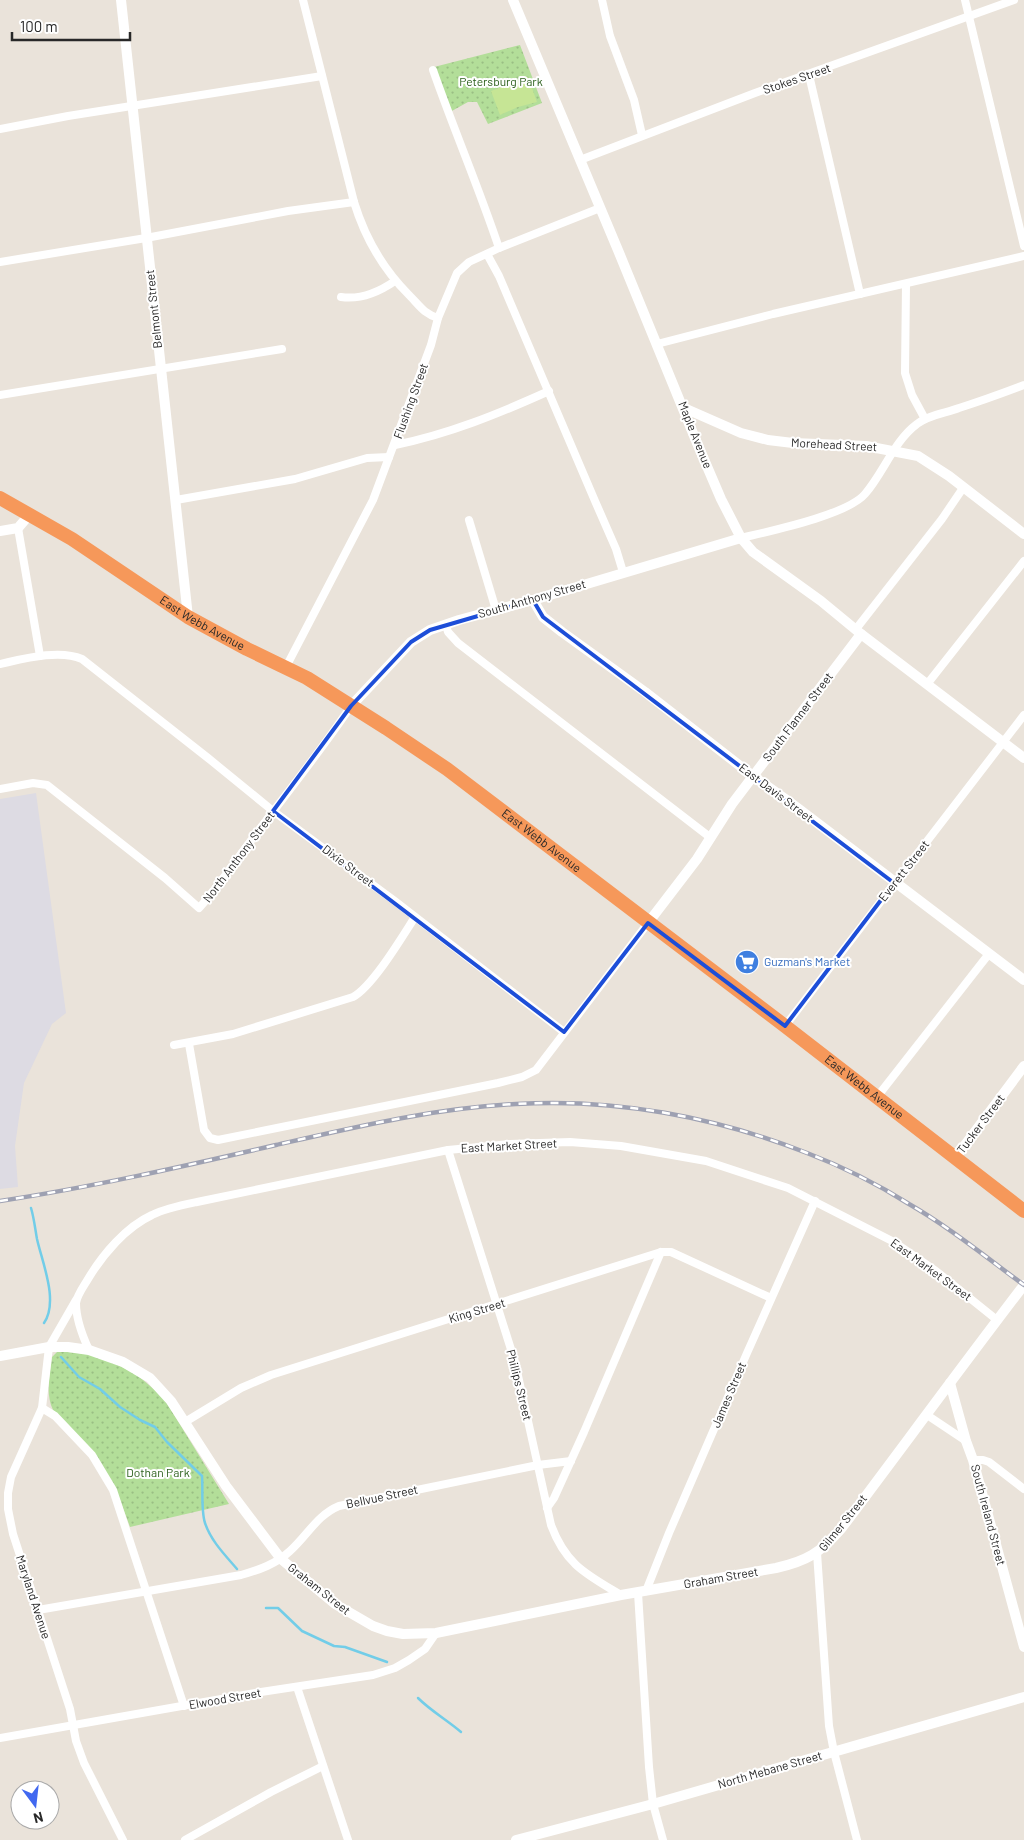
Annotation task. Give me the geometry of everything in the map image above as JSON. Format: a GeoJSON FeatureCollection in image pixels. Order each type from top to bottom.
{"type":"FeatureCollection","features":[{"type":"Feature","properties":{"kind":"highway","name":"East Webb Avenue"},"geometry":{"type":"LineString","coordinates":[[0,498],[73,540],[188,617],[307,678],[386,728],[447,770],[785,1026],[1024,1211]]}},
{"type":"Feature","properties":{"kind":"street","name":"Belmont Street"},"geometry":{"type":"LineString","coordinates":[[121,0],[188,617]]}},
{"type":"Feature","properties":{"kind":"street"},"geometry":{"type":"LineString","coordinates":[[303,0],[354,202],[364,230],[372,248],[395,282],[424,312],[438,318]]}},
{"type":"Feature","properties":{"kind":"street","name":"Maple Avenue"},"geometry":{"type":"LineString","coordinates":[[513,0],[721,499],[741,538],[753,552],[821,601],[1024,758]]}},
{"type":"Feature","properties":{"kind":"street"},"geometry":{"type":"LineString","coordinates":[[602,0],[610,36],[634,100],[642,135]]}},
{"type":"Feature","properties":{"kind":"street"},"geometry":{"type":"LineString","coordinates":[[965,0],[1024,246]]}},
{"type":"Feature","properties":{"kind":"street","name":"Stokes Street"},"geometry":{"type":"LineString","coordinates":[[580,160],[642,135],[1014,0]]}},
{"type":"Feature","properties":{"kind":"street"},"geometry":{"type":"LineString","coordinates":[[433,70],[500,248]]}},
{"type":"Feature","properties":{"kind":"street"},"geometry":{"type":"LineString","coordinates":[[809,75],[860,294]]}},
{"type":"Feature","properties":{"kind":"street"},"geometry":{"type":"LineString","coordinates":[[0,129],[68,116],[322,76]]}},
{"type":"Feature","properties":{"kind":"street"},"geometry":{"type":"LineString","coordinates":[[0,262],[146,238],[288,211],[354,202]]}},
{"type":"Feature","properties":{"kind":"street","name":"Flushing Street"},"geometry":{"type":"LineString","coordinates":[[286,667],[373,500],[431,345],[438,318],[457,273],[469,262],[600,208]]}},
{"type":"Feature","properties":{"kind":"street"},"geometry":{"type":"LineString","coordinates":[[487,254],[499,276],[549,392],[616,549],[623,572]]}},
{"type":"Feature","properties":{"kind":"street"},"geometry":{"type":"LineString","coordinates":[[658,344],[702,331],[1024,256]]}},
{"type":"Feature","properties":{"kind":"street"},"geometry":{"type":"LineString","coordinates":[[341,297],[354,299],[382,290],[395,282]]}},
{"type":"Feature","properties":{"kind":"street"},"geometry":{"type":"LineString","coordinates":[[906,284],[905,374],[912,395],[925,419]]}},
{"type":"Feature","properties":{"kind":"street"},"geometry":{"type":"LineString","coordinates":[[0,396],[282,349]]}},
{"type":"Feature","properties":{"kind":"street"},"geometry":{"type":"LineString","coordinates":[[741,538],[780,529],[851,505],[865,494],[908,431],[925,419],[1024,385]]}},
{"type":"Feature","properties":{"kind":"street"},"geometry":{"type":"LineString","coordinates":[[395,445],[417,441],[486,419],[549,392]]}},
{"type":"Feature","properties":{"kind":"street","name":"Morehead Street"},"geometry":{"type":"LineString","coordinates":[[684,408],[742,433],[768,440],[792,443],[866,446],[918,456],[949,476],[1024,534]]}},
{"type":"Feature","properties":{"kind":"street"},"geometry":{"type":"LineString","coordinates":[[176,500],[295,479],[367,458],[389,456]]}},
{"type":"Feature","properties":{"kind":"street","name":"South Flanner Street"},"geometry":{"type":"LineString","coordinates":[[648,923],[711,838],[732,804],[963,488]]}},
{"type":"Feature","properties":{"kind":"street"},"geometry":{"type":"LineString","coordinates":[[0,531],[18,528],[30,514]]}},
{"type":"Feature","properties":{"kind":"street"},"geometry":{"type":"LineString","coordinates":[[469,520],[496,610]]}},
{"type":"Feature","properties":{"kind":"street"},"geometry":{"type":"LineString","coordinates":[[18,528],[40,656]]}},
{"type":"Feature","properties":{"kind":"street","name":"South Anthony Street"},"geometry":{"type":"LineString","coordinates":[[351,706],[411,642],[430,630],[741,538]]}},
{"type":"Feature","properties":{"kind":"street"},"geometry":{"type":"LineString","coordinates":[[928,683],[1024,561]]}},
{"type":"Feature","properties":{"kind":"street","name":"East Davis Street"},"geometry":{"type":"LineString","coordinates":[[533,600],[540,612],[550,622],[645,692],[988,955],[1024,980]]}},
{"type":"Feature","properties":{"kind":"street"},"geometry":{"type":"LineString","coordinates":[[446,624],[448,632],[458,643],[711,838]]}},
{"type":"Feature","properties":{"kind":"street","name":"Dixie Street"},"geometry":{"type":"LineString","coordinates":[[0,664],[40,656],[77,657],[208,758],[273,811],[307,834],[564,1032]]}},
{"type":"Feature","properties":{"kind":"street","name":"North Anthony Street"},"geometry":{"type":"LineString","coordinates":[[0,789],[33,783],[47,785],[165,878],[199,908],[212,894],[229,868],[320,751],[351,706]]}},
{"type":"Feature","properties":{"kind":"street","name":"Everett Street"},"geometry":{"type":"LineString","coordinates":[[785,1026],[1024,715]]}},
{"type":"Feature","properties":{"kind":"street"},"geometry":{"type":"LineString","coordinates":[[174,1045],[190,1044],[255,1028],[356,995],[364,988],[398,944],[415,917]]}},
{"type":"Feature","properties":{"kind":"street"},"geometry":{"type":"LineString","coordinates":[[190,1044],[204,1130],[214,1140],[222,1140],[469,1090],[522,1077],[536,1070],[648,923]]}},
{"type":"Feature","properties":{"kind":"street"},"geometry":{"type":"LineString","coordinates":[[877,1097],[988,955]]}},
{"type":"Feature","properties":{"kind":"street","name":"Tucker Street"},"geometry":{"type":"LineString","coordinates":[[956,1157],[1024,1066]]}},
{"type":"Feature","properties":{"kind":"street","name":"East Market Street"},"geometry":{"type":"LineString","coordinates":[[49,1347],[90,1275],[104,1256],[130,1229],[153,1214],[197,1202],[448,1150],[510,1144],[570,1142],[621,1146],[706,1161],[781,1185],[874,1230],[913,1254],[997,1320]]}},
{"type":"Feature","properties":{"kind":"street","name":"Phillips Street"},"geometry":{"type":"LineString","coordinates":[[448,1150],[515,1362],[551,1525],[558,1544],[568,1558],[583,1571],[621,1595]]}},
{"type":"Feature","properties":{"kind":"street","name":"James Street"},"geometry":{"type":"LineString","coordinates":[[663,1840],[653,1804],[649,1767],[642,1592],[815,1201]]}},
{"type":"Feature","properties":{"kind":"street"},"geometry":{"type":"LineString","coordinates":[[547,1508],[554,1498],[571,1461],[661,1252],[672,1252],[771,1298]]}},
{"type":"Feature","properties":{"kind":"street","name":"King Street"},"geometry":{"type":"LineString","coordinates":[[185,1422],[241,1388],[271,1375],[661,1252]]}},
{"type":"Feature","properties":{"kind":"street","name":"Gilmer Street"},"geometry":{"type":"LineString","coordinates":[[857,1840],[834,1752],[827,1706],[819,1560],[817,1553],[841,1529],[927,1415],[970,1353],[1024,1285]]}},
{"type":"Feature","properties":{"kind":"street"},"geometry":{"type":"LineString","coordinates":[[76,1300],[78,1321],[89,1350]]}},
{"type":"Feature","properties":{"kind":"street","name":"Graham Street"},"geometry":{"type":"LineString","coordinates":[[0,1356],[49,1347],[68,1347],[89,1350],[136,1368],[150,1378],[171,1401],[226,1486],[281,1559],[335,1604],[373,1626],[403,1634],[436,1633],[621,1595],[776,1568],[803,1561],[817,1553]]}},
{"type":"Feature","properties":{"kind":"street","name":"Maryland Avenue"},"geometry":{"type":"LineString","coordinates":[[49,1347],[42,1408],[14,1467],[8,1493],[8,1508],[18,1552],[70,1710],[76,1741],[87,1771],[123,1840]]}},
{"type":"Feature","properties":{"kind":"street","name":"South Ireland Street"},"geometry":{"type":"LineString","coordinates":[[950,1383],[1024,1647]]}},
{"type":"Feature","properties":{"kind":"street"},"geometry":{"type":"LineString","coordinates":[[42,1408],[55,1416],[83,1445],[103,1472],[120,1509],[184,1706]]}},
{"type":"Feature","properties":{"kind":"street"},"geometry":{"type":"LineString","coordinates":[[927,1415],[966,1441]]}},
{"type":"Feature","properties":{"kind":"street"},"geometry":{"type":"LineString","coordinates":[[973,1460],[989,1462],[1024,1489]]}},
{"type":"Feature","properties":{"kind":"street","name":"Bellvue Street"},"geometry":{"type":"LineString","coordinates":[[38,1610],[257,1571],[281,1559],[323,1515],[339,1506],[538,1465],[571,1461]]}},
{"type":"Feature","properties":{"kind":"street","name":"Elwood Street"},"geometry":{"type":"LineString","coordinates":[[0,1738],[374,1675],[394,1668],[425,1649],[436,1633]]}},
{"type":"Feature","properties":{"kind":"street"},"geometry":{"type":"LineString","coordinates":[[297,1687],[348,1840]]}},
{"type":"Feature","properties":{"kind":"street","name":"North Mebane Street"},"geometry":{"type":"LineString","coordinates":[[516,1840],[653,1804],[1024,1698]]}},
{"type":"Feature","properties":{"kind":"street"},"geometry":{"type":"LineString","coordinates":[[185,1840],[271,1792],[323,1766]]}},
{"type":"Feature","properties":{"kind":"highlighted area"},"geometry":{"type":"Polygon","coordinates":[[[533,600],[543,617],[894,883],[785,1026],[648,923],[564,1032],[273,811],[351,706],[411,642],[430,630],[533,600]]]}},
{"type":"Feature","properties":{"kind":"shaded area"},"geometry":{"type":"Polygon","coordinates":[[[36,793],[66,1013],[52,1024],[24,1083],[15,1146],[18,1187],[0,1189],[0,799],[36,793]]]}},
{"type":"Feature","properties":{"kind":"green space","name":"Petersburg Park"},"geometry":{"type":"Polygon","coordinates":[[[520,45],[542,103],[488,124],[477,102],[468,102],[450,112],[434,67],[520,45]]]}},
{"type":"Feature","properties":{"kind":"green space"},"geometry":{"type":"Polygon","coordinates":[[[528,77],[537,102],[518,107],[500,115],[491,91],[528,77]]]}},
{"type":"Feature","properties":{"kind":"green space","name":"Dothan Park"},"geometry":{"type":"Polygon","coordinates":[[[58,1351],[88,1354],[106,1359],[136,1374],[163,1397],[229,1504],[130,1527],[117,1492],[53,1410],[49,1397],[49,1384],[52,1357],[58,1351]]]}},
{"type":"Feature","properties":{"kind":"waterway"},"geometry":{"type":"LineString","coordinates":[[31,1208],[50,1293],[50,1304],[44,1323]]}},
{"type":"Feature","properties":{"kind":"waterway"},"geometry":{"type":"LineString","coordinates":[[61,1357],[79,1377],[100,1389],[120,1407],[155,1427],[167,1442],[202,1476],[205,1523],[215,1542],[237,1569]]}},
{"type":"Feature","properties":{"kind":"waterway"},"geometry":{"type":"LineString","coordinates":[[266,1608],[278,1608],[302,1631],[334,1646],[345,1647],[387,1662]]}},
{"type":"Feature","properties":{"kind":"waterway"},"geometry":{"type":"LineString","coordinates":[[418,1698],[461,1732]]}},
{"type":"Feature","properties":{"kind":"railway"},"geometry":{"type":"LineString","coordinates":[[0,1201],[139,1176],[425,1114],[516,1104],[553,1103],[628,1107],[701,1120],[737,1129],[820,1158],[873,1183],[924,1213],[1024,1285]]}},
{"type":"Feature","properties":{"kind":"place","name":"Guzman's Market"},"geometry":{"type":"Point","coordinates":[747,962]}}]}
